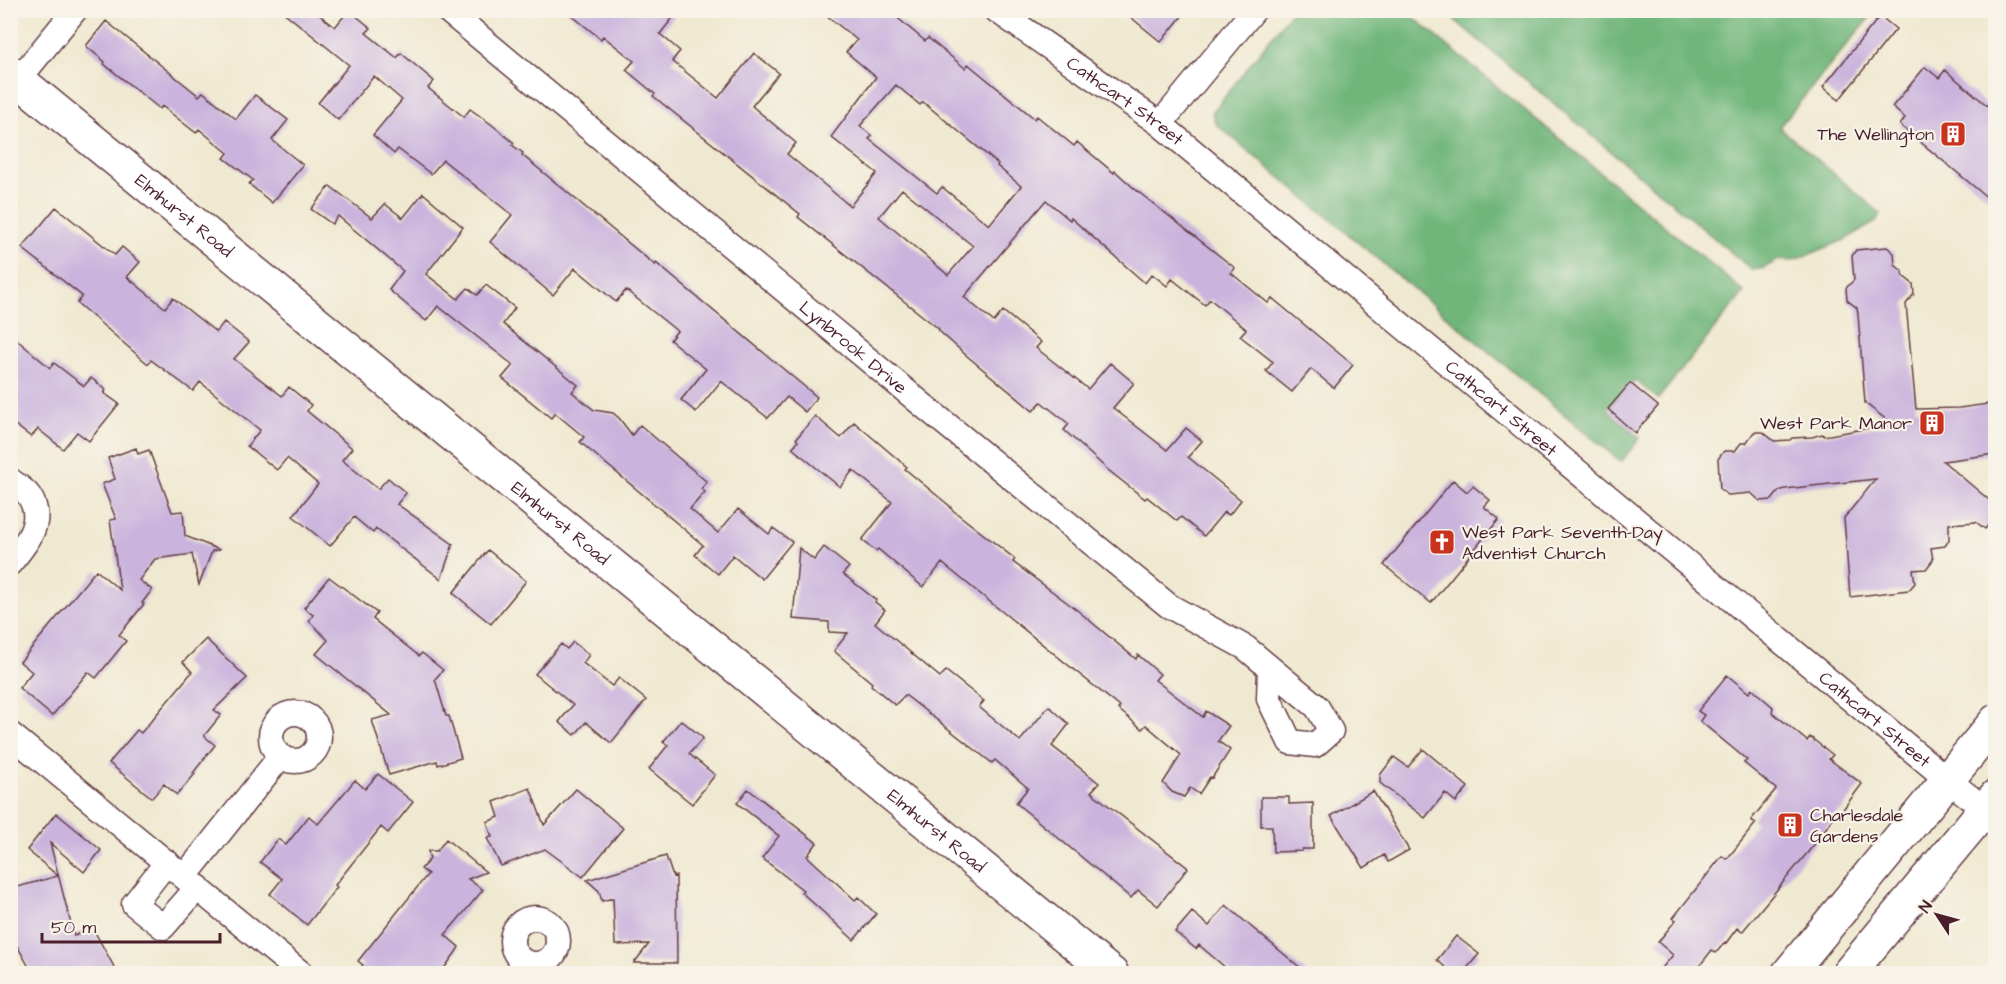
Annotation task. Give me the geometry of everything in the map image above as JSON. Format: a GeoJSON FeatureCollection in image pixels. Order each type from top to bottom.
{"type":"FeatureCollection","features":[{"type":"Feature","properties":{"kind":"street"},"geometry":{"type":"LineString","coordinates":[[13,81],[75,10]]}},
{"type":"Feature","properties":{"kind":"street","name":"Lynbrook Drive"},"geometry":{"type":"LineString","coordinates":[[447,10],[1169,606],[1246,648],[1270,668]]}},
{"type":"Feature","properties":{"kind":"street","name":"Cathcart Street"},"geometry":{"type":"LineString","coordinates":[[996,10],[1160,124],[1948,780],[1992,808]]}},
{"type":"Feature","properties":{"kind":"street"},"geometry":{"type":"LineString","coordinates":[[1160,124],[1254,10]]}},
{"type":"Feature","properties":{"kind":"street","name":"Elmhurst Road"},"geometry":{"type":"LineString","coordinates":[[13,81],[1112,974]]}},
{"type":"Feature","properties":{"kind":"street"},"geometry":{"type":"LineString","coordinates":[[10,480],[29,495],[36,515],[30,539],[10,563]]}},
{"type":"Feature","properties":{"kind":"street"},"geometry":{"type":"LineString","coordinates":[[1788,974],[1995,721]]}},
{"type":"Feature","properties":{"kind":"street"},"geometry":{"type":"LineString","coordinates":[[10,734],[302,974]]}},
{"type":"Feature","properties":{"kind":"street"},"geometry":{"type":"LineString","coordinates":[[183,875],[279,757]]}},
{"type":"Feature","properties":{"kind":"street"},"geometry":{"type":"LineString","coordinates":[[1848,974],[1992,808]]}},
{"type":"Feature","properties":{"kind":"green space"},"geometry":{"type":"Polygon","coordinates":[[[1292,11],[1406,11],[1744,292],[1658,399],[1635,380],[1608,411],[1640,438],[1621,462],[1216,124],[1212,113],[1292,11]]]}},
{"type":"Feature","properties":{"kind":"green space"},"geometry":{"type":"Polygon","coordinates":[[[1444,11],[1875,11],[1779,127],[1880,213],[1876,222],[1844,240],[1803,257],[1790,261],[1778,260],[1764,268],[1752,270],[1444,11]]]}},
{"type":"Feature","properties":{"kind":"building"},"geometry":{"type":"Polygon","coordinates":[[[281,10],[313,10],[335,27],[349,10],[371,28],[366,33],[397,58],[401,53],[434,81],[428,88],[464,117],[470,109],[491,124],[514,143],[512,145],[523,153],[522,155],[817,397],[805,412],[787,397],[768,418],[721,381],[696,412],[681,400],[706,369],[670,340],[677,331],[626,290],[616,302],[575,268],[553,295],[490,242],[512,215],[443,160],[431,174],[398,149],[394,154],[373,135],[402,100],[374,76],[338,120],[318,103],[349,65],[281,10]]]}},
{"type":"Feature","properties":{"kind":"building"},"geometry":{"type":"Polygon","coordinates":[[[565,10],[679,10],[660,34],[680,51],[672,61],[718,98],[754,53],[779,73],[752,106],[796,143],[787,154],[850,206],[877,173],[831,137],[876,77],[846,52],[857,40],[820,10],[888,10],[925,41],[928,38],[965,68],[968,64],[1035,119],[1037,116],[1074,146],[1077,142],[1114,173],[1115,171],[1235,268],[1231,273],[1268,303],[1272,298],[1353,365],[1334,388],[1311,369],[1292,392],[1266,371],[1273,362],[1240,336],[1246,329],[1210,299],[1205,305],[1172,279],[1167,286],[1152,274],[1145,283],[1071,218],[1070,220],[1046,200],[964,297],[994,322],[1003,311],[1041,342],[1036,348],[1088,389],[1110,363],[1134,383],[1113,408],[1167,450],[1186,428],[1202,441],[1188,457],[1241,500],[1229,515],[1224,512],[1204,536],[1181,517],[1177,521],[1147,497],[1145,499],[1108,470],[1064,430],[1069,424],[1041,402],[1033,411],[967,356],[939,329],[798,217],[800,214],[653,96],[655,94],[626,70],[634,61],[603,36],[601,39],[565,10]],[[896,85],[860,126],[872,136],[869,139],[937,193],[942,187],[989,225],[1021,186],[923,102],[920,105],[896,85]],[[902,189],[879,217],[948,275],[973,246],[902,189]]]}},
{"type":"Feature","properties":{"kind":"building"},"geometry":{"type":"Polygon","coordinates":[[[1122,10],[1187,10],[1161,42],[1122,10]]]}},
{"type":"Feature","properties":{"kind":"building"},"geometry":{"type":"Polygon","coordinates":[[[1880,16],[1896,29],[1839,100],[1823,87],[1880,16]]]}},
{"type":"Feature","properties":{"kind":"building"},"geometry":{"type":"Polygon","coordinates":[[[106,21],[199,96],[203,92],[236,119],[255,95],[288,120],[272,140],[303,165],[272,203],[249,184],[253,180],[224,158],[228,153],[199,129],[196,133],[162,106],[160,109],[104,64],[105,62],[86,46],[106,21]]]}},
{"type":"Feature","properties":{"kind":"building","name":"The Wellington"},"geometry":{"type":"Polygon","coordinates":[[[1925,67],[1939,78],[1945,70],[1995,112],[1995,204],[1900,125],[1905,118],[1892,107],[1925,67]]]}},
{"type":"Feature","properties":{"kind":"building"},"geometry":{"type":"Polygon","coordinates":[[[330,186],[372,218],[385,204],[403,218],[423,193],[463,227],[426,274],[458,299],[468,288],[477,295],[486,285],[515,308],[503,324],[578,385],[572,392],[594,410],[613,413],[632,435],[640,425],[707,482],[701,489],[705,492],[690,509],[718,533],[738,509],[769,534],[773,528],[792,542],[762,579],[733,555],[718,574],[695,555],[703,545],[580,442],[584,437],[555,413],[551,418],[502,378],[513,365],[438,306],[426,321],[389,290],[403,271],[338,216],[332,224],[311,209],[330,186]]]}},
{"type":"Feature","properties":{"kind":"building"},"geometry":{"type":"Polygon","coordinates":[[[56,207],[115,255],[122,247],[140,262],[127,277],[165,308],[173,298],[216,332],[224,322],[249,342],[234,359],[282,396],[289,387],[311,405],[307,411],[352,448],[342,460],[378,489],[388,478],[406,493],[397,504],[453,544],[441,579],[376,529],[373,533],[354,517],[330,546],[293,516],[318,484],[287,458],[277,470],[247,446],[260,430],[200,382],[193,391],[151,360],[148,364],[77,303],[82,296],[22,248],[56,207]]]}},
{"type":"Feature","properties":{"kind":"building","name":"West Park Manor"},"geometry":{"type":"Polygon","coordinates":[[[1887,247],[1894,253],[1895,265],[1913,284],[1914,294],[1906,304],[1916,409],[1959,408],[1995,403],[1995,454],[1943,461],[1995,505],[1995,516],[1985,529],[1976,522],[1949,524],[1949,540],[1945,546],[1931,548],[1933,560],[1926,569],[1913,570],[1915,583],[1909,590],[1850,597],[1844,518],[1876,479],[1785,489],[1779,491],[1772,500],[1760,501],[1751,493],[1728,495],[1720,489],[1718,459],[1724,451],[1735,451],[1741,443],[1746,443],[1754,432],[1763,432],[1774,441],[1822,434],[1824,436],[1892,424],[1865,403],[1858,314],[1857,308],[1847,300],[1846,288],[1854,280],[1852,256],[1856,250],[1887,247]]]}},
{"type":"Feature","properties":{"kind":"building"},"geometry":{"type":"Polygon","coordinates":[[[10,334],[50,368],[54,363],[84,386],[91,378],[106,390],[104,393],[119,404],[89,441],[77,432],[63,449],[38,429],[31,437],[10,421],[10,334]]]}},
{"type":"Feature","properties":{"kind":"building"},"geometry":{"type":"Polygon","coordinates":[[[1630,383],[1658,406],[1635,433],[1608,409],[1630,383]]]}},
{"type":"Feature","properties":{"kind":"building"},"geometry":{"type":"Polygon","coordinates":[[[815,416],[841,438],[854,422],[907,467],[905,469],[950,508],[1015,559],[1013,562],[1077,610],[1136,659],[1138,655],[1160,674],[1155,680],[1203,717],[1206,711],[1229,726],[1218,741],[1230,750],[1199,794],[1190,788],[1184,797],[1172,792],[1163,783],[1181,755],[1146,725],[1142,729],[1118,709],[1120,707],[942,563],[923,587],[878,549],[876,551],[862,540],[892,502],[853,470],[840,487],[792,448],[798,441],[796,439],[815,416]]]}},
{"type":"Feature","properties":{"kind":"building"},"geometry":{"type":"Polygon","coordinates":[[[136,448],[138,454],[149,450],[172,512],[183,511],[185,536],[220,550],[212,551],[199,585],[192,554],[155,559],[139,580],[152,590],[142,603],[144,604],[119,635],[126,641],[96,678],[88,672],[52,716],[19,688],[32,672],[20,662],[96,570],[120,590],[110,520],[116,519],[102,484],[115,479],[108,458],[136,448]]]}},
{"type":"Feature","properties":{"kind":"building","name":"West Park Seventh-Day Adventist Church"},"geometry":{"type":"Polygon","coordinates":[[[1453,480],[1467,492],[1473,486],[1490,500],[1484,507],[1499,519],[1431,603],[1384,565],[1453,480]]]}},
{"type":"Feature","properties":{"kind":"building"},"geometry":{"type":"Polygon","coordinates":[[[824,547],[849,567],[843,574],[885,610],[875,623],[940,677],[946,671],[984,701],[979,707],[1020,741],[1049,706],[1069,724],[1052,746],[1099,783],[1091,792],[1188,868],[1158,906],[1138,890],[1131,898],[1016,803],[1028,788],[995,760],[992,763],[905,695],[895,705],[871,685],[872,683],[834,651],[848,633],[829,632],[829,622],[793,619],[799,548],[814,560],[824,547]]]}},
{"type":"Feature","properties":{"kind":"building"},"geometry":{"type":"Polygon","coordinates":[[[488,550],[526,581],[491,624],[453,593],[488,550]]]}},
{"type":"Feature","properties":{"kind":"building"},"geometry":{"type":"Polygon","coordinates":[[[329,577],[377,613],[373,619],[419,656],[422,653],[443,670],[435,679],[461,758],[438,765],[437,761],[389,775],[372,720],[391,715],[316,654],[328,640],[309,621],[313,615],[304,608],[329,577]]]}},
{"type":"Feature","properties":{"kind":"building"},"geometry":{"type":"Polygon","coordinates":[[[206,639],[247,678],[214,710],[221,715],[204,736],[215,745],[193,773],[195,774],[177,795],[164,784],[152,798],[109,763],[137,730],[141,733],[192,672],[183,662],[206,639]]]}},
{"type":"Feature","properties":{"kind":"building"},"geometry":{"type":"Polygon","coordinates":[[[573,642],[589,655],[583,663],[612,686],[619,678],[646,700],[611,743],[586,722],[575,735],[559,722],[573,705],[535,674],[561,644],[567,649],[573,642]]]}},
{"type":"Feature","properties":{"kind":"building","name":"Charlesdale Gardens"},"geometry":{"type":"Polygon","coordinates":[[[1727,675],[1749,693],[1752,689],[1773,707],[1772,712],[1807,741],[1810,737],[1833,755],[1829,759],[1862,784],[1742,932],[1737,928],[1716,953],[1712,950],[1693,974],[1657,974],[1673,955],[1658,942],[1676,920],[1673,918],[1722,856],[1727,859],[1756,823],[1751,820],[1776,789],[1744,763],[1747,760],[1700,721],[1704,715],[1698,711],[1727,675]]]}},
{"type":"Feature","properties":{"kind":"building"},"geometry":{"type":"Polygon","coordinates":[[[681,720],[703,738],[689,754],[715,775],[692,804],[649,769],[668,745],[663,742],[681,720]]]}},
{"type":"Feature","properties":{"kind":"building"},"geometry":{"type":"Polygon","coordinates":[[[1423,749],[1468,787],[1456,802],[1445,793],[1425,818],[1380,783],[1380,775],[1394,757],[1408,767],[1423,749]]]}},
{"type":"Feature","properties":{"kind":"building"},"geometry":{"type":"Polygon","coordinates":[[[378,774],[413,802],[388,833],[381,827],[307,925],[270,894],[282,879],[260,862],[278,839],[286,845],[309,816],[318,824],[355,780],[365,789],[378,774]]]}},
{"type":"Feature","properties":{"kind":"building"},"geometry":{"type":"Polygon","coordinates":[[[530,788],[544,825],[576,789],[623,828],[583,877],[545,849],[501,866],[487,838],[492,837],[487,822],[499,817],[494,802],[530,788]]]}},
{"type":"Feature","properties":{"kind":"building"},"geometry":{"type":"Polygon","coordinates":[[[748,789],[817,843],[807,856],[855,900],[858,897],[876,914],[854,940],[801,892],[803,890],[762,858],[779,836],[737,803],[748,789]]]}},
{"type":"Feature","properties":{"kind":"building"},"geometry":{"type":"Polygon","coordinates":[[[1373,791],[1409,850],[1388,862],[1384,855],[1364,868],[1331,816],[1373,791]]]}},
{"type":"Feature","properties":{"kind":"building"},"geometry":{"type":"Polygon","coordinates":[[[1261,797],[1289,797],[1289,804],[1313,803],[1313,849],[1273,852],[1272,826],[1261,826],[1261,797]]]}},
{"type":"Feature","properties":{"kind":"building"},"geometry":{"type":"Polygon","coordinates":[[[56,813],[101,850],[84,872],[50,843],[74,936],[92,927],[118,974],[33,974],[10,933],[10,889],[58,876],[27,850],[56,813]]]}},
{"type":"Feature","properties":{"kind":"building"},"geometry":{"type":"Polygon","coordinates":[[[446,839],[486,872],[468,879],[483,890],[445,935],[459,947],[456,952],[440,974],[357,974],[363,965],[358,961],[428,874],[421,869],[430,859],[428,851],[437,851],[446,839]]]}},
{"type":"Feature","properties":{"kind":"building"},"geometry":{"type":"Polygon","coordinates":[[[666,856],[673,877],[676,876],[677,963],[634,963],[649,944],[615,945],[613,898],[602,901],[599,891],[587,880],[666,856]]]}},
{"type":"Feature","properties":{"kind":"building"},"geometry":{"type":"Polygon","coordinates":[[[1226,905],[1308,974],[1233,974],[1199,945],[1196,949],[1175,932],[1192,912],[1209,926],[1226,905]]]}},
{"type":"Feature","properties":{"kind":"building"},"geometry":{"type":"Polygon","coordinates":[[[1456,936],[1479,954],[1462,974],[1453,974],[1437,960],[1456,936]]]}},
{"type":"Feature","properties":{"kind":"place","name":"The Wellington"},"geometry":{"type":"Point","coordinates":[1953,134]}},
{"type":"Feature","properties":{"kind":"place","name":"West Park Manor"},"geometry":{"type":"Point","coordinates":[1932,423]}},
{"type":"Feature","properties":{"kind":"place","name":"West Park Seventh-Day Adventist Church"},"geometry":{"type":"Point","coordinates":[1442,542]}},
{"type":"Feature","properties":{"kind":"place","name":"Charlesdale Gardens"},"geometry":{"type":"Point","coordinates":[1790,825]}}]}
